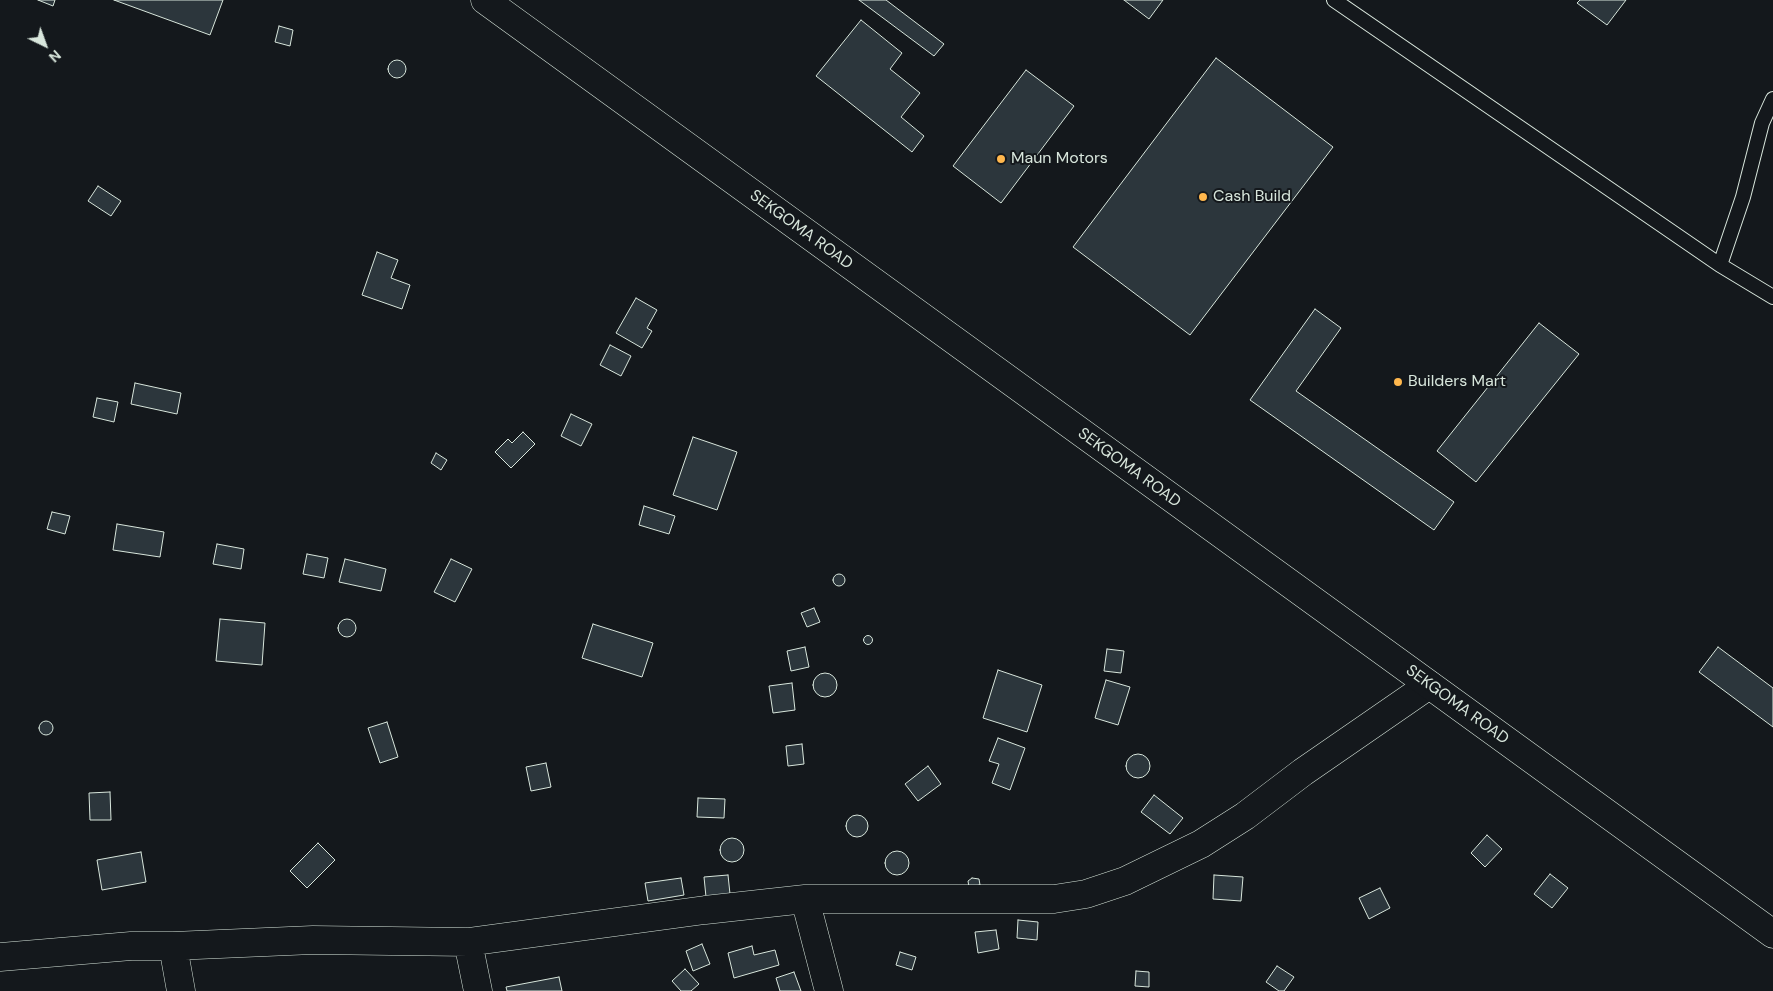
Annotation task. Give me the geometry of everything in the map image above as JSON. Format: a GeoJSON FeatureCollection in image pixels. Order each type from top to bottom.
{"type":"FeatureCollection","features":[{"type":"Feature","properties":{"kind":"main road","name":"SEKGOMA ROAD"},"geometry":{"type":"LineString","coordinates":[[485,0],[1773,934]]}},
{"type":"Feature","properties":{"kind":"main road"},"geometry":{"type":"LineString","coordinates":[[0,958],[131,946],[313,940],[468,942],[705,910],[805,899],[1054,899],[1086,894],[1125,881],[1201,844],[1245,816],[1303,772],[1429,685]]}},
{"type":"Feature","properties":{"kind":"main road"},"geometry":{"type":"LineString","coordinates":[[805,899],[828,991]]}},
{"type":"Feature","properties":{"kind":"main road"},"geometry":{"type":"LineString","coordinates":[[468,942],[478,991]]}},
{"type":"Feature","properties":{"kind":"main road"},"geometry":{"type":"LineString","coordinates":[[173,946],[182,991]]}},
{"type":"Feature","properties":{"kind":"lane"},"geometry":{"type":"LineString","coordinates":[[499,0],[572,64]]}},
{"type":"Feature","properties":{"kind":"lane"},"geometry":{"type":"LineString","coordinates":[[1334,0],[1720,265],[1773,297]]}},
{"type":"Feature","properties":{"kind":"lane"},"geometry":{"type":"LineString","coordinates":[[1720,265],[1743,196],[1762,123],[1773,99]]}},
{"type":"Feature","properties":{"kind":"building"},"geometry":{"type":"Polygon","coordinates":[[[38,0],[55,0],[53,6],[38,0]]]}},
{"type":"Feature","properties":{"kind":"building"},"geometry":{"type":"Polygon","coordinates":[[[114,0],[223,0],[210,35],[114,0]]]}},
{"type":"Feature","properties":{"kind":"building"},"geometry":{"type":"Polygon","coordinates":[[[859,0],[886,0],[944,44],[934,56],[859,0]]]}},
{"type":"Feature","properties":{"kind":"building"},"geometry":{"type":"Polygon","coordinates":[[[1124,0],[1163,0],[1149,19],[1124,0]]]}},
{"type":"Feature","properties":{"kind":"building"},"geometry":{"type":"Polygon","coordinates":[[[1580,0],[1626,0],[1607,25],[1577,3],[1580,0]]]}},
{"type":"Feature","properties":{"kind":"building"},"geometry":{"type":"Polygon","coordinates":[[[861,20],[902,53],[890,69],[920,93],[901,117],[924,136],[912,152],[816,76],[861,20]]]}},
{"type":"Feature","properties":{"kind":"building"},"geometry":{"type":"Polygon","coordinates":[[[279,26],[293,30],[290,46],[275,42],[279,26]]]}},
{"type":"Feature","properties":{"kind":"building","name":"Cash Build"},"geometry":{"type":"Polygon","coordinates":[[[1216,58],[1333,147],[1190,335],[1073,247],[1216,58]]]}},
{"type":"Feature","properties":{"kind":"building"},"geometry":{"type":"Polygon","coordinates":[[[397,60],[403,63],[406,69],[403,75],[397,78],[391,75],[388,69],[391,63],[397,60]]]}},
{"type":"Feature","properties":{"kind":"building"},"geometry":{"type":"Polygon","coordinates":[[[1026,70],[1074,106],[1001,203],[953,166],[1026,70]]]}},
{"type":"Feature","properties":{"kind":"building"},"geometry":{"type":"Polygon","coordinates":[[[98,186],[121,201],[111,216],[88,201],[98,186]]]}},
{"type":"Feature","properties":{"kind":"building"},"geometry":{"type":"Polygon","coordinates":[[[377,252],[398,260],[391,278],[410,285],[402,309],[362,295],[377,252]]]}},
{"type":"Feature","properties":{"kind":"building"},"geometry":{"type":"Polygon","coordinates":[[[636,298],[657,310],[647,328],[652,331],[642,348],[616,333],[636,298]]]}},
{"type":"Feature","properties":{"kind":"building"},"geometry":{"type":"Polygon","coordinates":[[[1315,309],[1341,328],[1296,391],[1454,502],[1434,530],[1250,400],[1315,309]]]}},
{"type":"Feature","properties":{"kind":"building"},"geometry":{"type":"Polygon","coordinates":[[[1539,323],[1579,354],[1476,482],[1437,451],[1539,323]]]}},
{"type":"Feature","properties":{"kind":"building"},"geometry":{"type":"Polygon","coordinates":[[[610,345],[631,356],[621,376],[600,365],[610,345]]]}},
{"type":"Feature","properties":{"kind":"building"},"geometry":{"type":"Polygon","coordinates":[[[135,383],[181,393],[177,414],[131,404],[135,383]]]}},
{"type":"Feature","properties":{"kind":"building"},"geometry":{"type":"Polygon","coordinates":[[[97,398],[118,402],[114,422],[93,417],[97,398]]]}},
{"type":"Feature","properties":{"kind":"building"},"geometry":{"type":"Polygon","coordinates":[[[571,414],[592,424],[581,446],[561,436],[571,414]]]}},
{"type":"Feature","properties":{"kind":"building"},"geometry":{"type":"Polygon","coordinates":[[[523,432],[535,444],[511,468],[495,452],[508,439],[512,443],[523,432]]]}},
{"type":"Feature","properties":{"kind":"building"},"geometry":{"type":"Polygon","coordinates":[[[693,437],[737,452],[717,510],[673,495],[693,437]]]}},
{"type":"Feature","properties":{"kind":"building"},"geometry":{"type":"Polygon","coordinates":[[[436,453],[447,460],[441,470],[431,463],[436,453]]]}},
{"type":"Feature","properties":{"kind":"building"},"geometry":{"type":"Polygon","coordinates":[[[644,506],[675,516],[669,534],[639,525],[644,506]]]}},
{"type":"Feature","properties":{"kind":"building"},"geometry":{"type":"Polygon","coordinates":[[[52,512],[70,516],[65,534],[47,529],[52,512]]]}},
{"type":"Feature","properties":{"kind":"building"},"geometry":{"type":"Polygon","coordinates":[[[117,524],[164,532],[160,557],[113,550],[117,524]]]}},
{"type":"Feature","properties":{"kind":"building"},"geometry":{"type":"Polygon","coordinates":[[[217,544],[244,549],[241,569],[213,564],[217,544]]]}},
{"type":"Feature","properties":{"kind":"building"},"geometry":{"type":"Polygon","coordinates":[[[307,554],[328,558],[324,578],[303,574],[307,554]]]}},
{"type":"Feature","properties":{"kind":"building"},"geometry":{"type":"Polygon","coordinates":[[[345,559],[386,569],[381,591],[339,582],[345,559]]]}},
{"type":"Feature","properties":{"kind":"building"},"geometry":{"type":"Polygon","coordinates":[[[451,559],[472,569],[455,602],[434,592],[451,559]]]}},
{"type":"Feature","properties":{"kind":"building"},"geometry":{"type":"Polygon","coordinates":[[[837,574],[841,574],[845,580],[841,586],[837,586],[833,582],[833,578],[837,574]]]}},
{"type":"Feature","properties":{"kind":"building"},"geometry":{"type":"Polygon","coordinates":[[[814,608],[820,622],[807,627],[801,613],[814,608]]]}},
{"type":"Feature","properties":{"kind":"building"},"geometry":{"type":"Polygon","coordinates":[[[220,619],[265,623],[262,665],[216,661],[220,619]]]}},
{"type":"Feature","properties":{"kind":"building"},"geometry":{"type":"Polygon","coordinates":[[[343,619],[351,619],[356,624],[354,635],[343,637],[338,632],[338,624],[343,619]]]}},
{"type":"Feature","properties":{"kind":"building"},"geometry":{"type":"Polygon","coordinates":[[[593,624],[653,643],[642,677],[582,658],[593,624]]]}},
{"type":"Feature","properties":{"kind":"building"},"geometry":{"type":"Polygon","coordinates":[[[868,635],[873,640],[868,645],[863,640],[868,635]]]}},
{"type":"Feature","properties":{"kind":"building"},"geometry":{"type":"Polygon","coordinates":[[[805,647],[809,667],[791,671],[787,651],[805,647]]]}},
{"type":"Feature","properties":{"kind":"building"},"geometry":{"type":"Polygon","coordinates":[[[1718,647],[1773,688],[1773,727],[1699,672],[1718,647]]]}},
{"type":"Feature","properties":{"kind":"building"},"geometry":{"type":"Polygon","coordinates":[[[1107,649],[1124,651],[1121,673],[1104,671],[1107,649]]]}},
{"type":"Feature","properties":{"kind":"building"},"geometry":{"type":"Polygon","coordinates":[[[998,670],[1042,685],[1027,732],[983,718],[998,670]]]}},
{"type":"Feature","properties":{"kind":"building"},"geometry":{"type":"Polygon","coordinates":[[[825,673],[834,676],[837,685],[834,694],[825,697],[816,694],[813,685],[816,676],[825,673]]]}},
{"type":"Feature","properties":{"kind":"building"},"geometry":{"type":"Polygon","coordinates":[[[1106,680],[1130,687],[1118,725],[1095,718],[1106,680]]]}},
{"type":"Feature","properties":{"kind":"building"},"geometry":{"type":"Polygon","coordinates":[[[792,683],[795,710],[773,713],[769,686],[792,683]]]}},
{"type":"Feature","properties":{"kind":"building"},"geometry":{"type":"Polygon","coordinates":[[[43,721],[49,721],[53,728],[49,735],[43,735],[39,731],[39,725],[43,721]]]}},
{"type":"Feature","properties":{"kind":"building"},"geometry":{"type":"Polygon","coordinates":[[[387,722],[398,757],[380,763],[368,728],[387,722]]]}},
{"type":"Feature","properties":{"kind":"building"},"geometry":{"type":"Polygon","coordinates":[[[998,738],[1025,748],[1010,790],[992,783],[999,764],[989,761],[998,738]]]}},
{"type":"Feature","properties":{"kind":"building"},"geometry":{"type":"Polygon","coordinates":[[[802,744],[804,764],[788,766],[786,746],[802,744]]]}},
{"type":"Feature","properties":{"kind":"building"},"geometry":{"type":"Polygon","coordinates":[[[1138,754],[1147,757],[1150,766],[1147,775],[1138,778],[1129,775],[1126,766],[1129,757],[1138,754]]]}},
{"type":"Feature","properties":{"kind":"building"},"geometry":{"type":"Polygon","coordinates":[[[546,763],[551,787],[531,791],[526,767],[546,763]]]}},
{"type":"Feature","properties":{"kind":"building"},"geometry":{"type":"Polygon","coordinates":[[[928,766],[941,784],[918,801],[905,784],[928,766]]]}},
{"type":"Feature","properties":{"kind":"building"},"geometry":{"type":"Polygon","coordinates":[[[110,792],[111,820],[90,820],[89,793],[110,792]]]}},
{"type":"Feature","properties":{"kind":"building"},"geometry":{"type":"Polygon","coordinates":[[[1154,795],[1183,818],[1170,834],[1141,812],[1154,795]]]}},
{"type":"Feature","properties":{"kind":"building"},"geometry":{"type":"Polygon","coordinates":[[[698,798],[725,799],[724,818],[697,817],[698,798]]]}},
{"type":"Feature","properties":{"kind":"building"},"geometry":{"type":"Polygon","coordinates":[[[857,815],[865,818],[868,826],[865,834],[857,837],[849,834],[846,826],[849,818],[857,815]]]}},
{"type":"Feature","properties":{"kind":"building"},"geometry":{"type":"Polygon","coordinates":[[[1487,835],[1502,849],[1485,867],[1471,853],[1487,835]]]}},
{"type":"Feature","properties":{"kind":"building"},"geometry":{"type":"Polygon","coordinates":[[[732,838],[737,839],[743,845],[743,855],[737,861],[732,862],[727,861],[721,855],[720,850],[721,845],[727,839],[732,838]]]}},
{"type":"Feature","properties":{"kind":"building"},"geometry":{"type":"Polygon","coordinates":[[[318,843],[335,860],[307,888],[290,871],[318,843]]]}},
{"type":"Feature","properties":{"kind":"building"},"geometry":{"type":"Polygon","coordinates":[[[897,851],[902,852],[908,858],[908,868],[902,874],[897,875],[892,874],[886,868],[885,863],[886,858],[892,852],[897,851]]]}},
{"type":"Feature","properties":{"kind":"building"},"geometry":{"type":"Polygon","coordinates":[[[141,852],[146,882],[102,890],[97,860],[141,852]]]}},
{"type":"Feature","properties":{"kind":"building"},"geometry":{"type":"Polygon","coordinates":[[[1550,874],[1568,888],[1552,908],[1534,894],[1550,874]]]}},
{"type":"Feature","properties":{"kind":"building"},"geometry":{"type":"Polygon","coordinates":[[[728,875],[730,894],[706,897],[704,877],[728,875]]]}},
{"type":"Feature","properties":{"kind":"building"},"geometry":{"type":"Polygon","coordinates":[[[1214,875],[1243,877],[1241,901],[1213,899],[1214,875]]]}},
{"type":"Feature","properties":{"kind":"building"},"geometry":{"type":"Polygon","coordinates":[[[681,878],[684,895],[648,901],[645,883],[681,878]]]}},
{"type":"Feature","properties":{"kind":"building"},"geometry":{"type":"Polygon","coordinates":[[[972,878],[979,879],[980,885],[969,887],[968,881],[972,878]]]}},
{"type":"Feature","properties":{"kind":"building"},"geometry":{"type":"Polygon","coordinates":[[[1380,888],[1390,908],[1369,919],[1359,898],[1380,888]]]}},
{"type":"Feature","properties":{"kind":"building"},"geometry":{"type":"Polygon","coordinates":[[[1018,920],[1038,922],[1037,940],[1017,938],[1018,920]]]}},
{"type":"Feature","properties":{"kind":"building"},"geometry":{"type":"Polygon","coordinates":[[[996,930],[999,949],[978,953],[975,932],[996,930]]]}},
{"type":"Feature","properties":{"kind":"building"},"geometry":{"type":"Polygon","coordinates":[[[702,944],[710,964],[693,971],[686,951],[702,944]]]}},
{"type":"Feature","properties":{"kind":"building"},"geometry":{"type":"Polygon","coordinates":[[[752,946],[754,955],[775,950],[779,965],[734,978],[728,953],[752,946]]]}},
{"type":"Feature","properties":{"kind":"building"},"geometry":{"type":"Polygon","coordinates":[[[900,952],[916,957],[912,970],[896,965],[900,952]]]}},
{"type":"Feature","properties":{"kind":"building"},"geometry":{"type":"Polygon","coordinates":[[[1277,966],[1294,977],[1284,991],[1279,991],[1266,982],[1277,966]]]}},
{"type":"Feature","properties":{"kind":"building"},"geometry":{"type":"Polygon","coordinates":[[[685,969],[699,984],[691,991],[681,991],[672,981],[685,969]]]}},
{"type":"Feature","properties":{"kind":"building"},"geometry":{"type":"Polygon","coordinates":[[[1136,971],[1149,972],[1149,987],[1135,986],[1136,971]]]}},
{"type":"Feature","properties":{"kind":"building"},"geometry":{"type":"Polygon","coordinates":[[[794,972],[801,991],[780,991],[776,978],[794,972]]]}},
{"type":"Feature","properties":{"kind":"building"},"geometry":{"type":"Polygon","coordinates":[[[559,977],[562,991],[507,991],[506,987],[559,977]]]}},
{"type":"Feature","properties":{"kind":"place","name":"Maun Motors"},"geometry":{"type":"Point","coordinates":[1001,159]}},
{"type":"Feature","properties":{"kind":"place","name":"Cash Build"},"geometry":{"type":"Point","coordinates":[1203,197]}},
{"type":"Feature","properties":{"kind":"place","name":"Builders Mart"},"geometry":{"type":"Point","coordinates":[1398,382]}}]}
